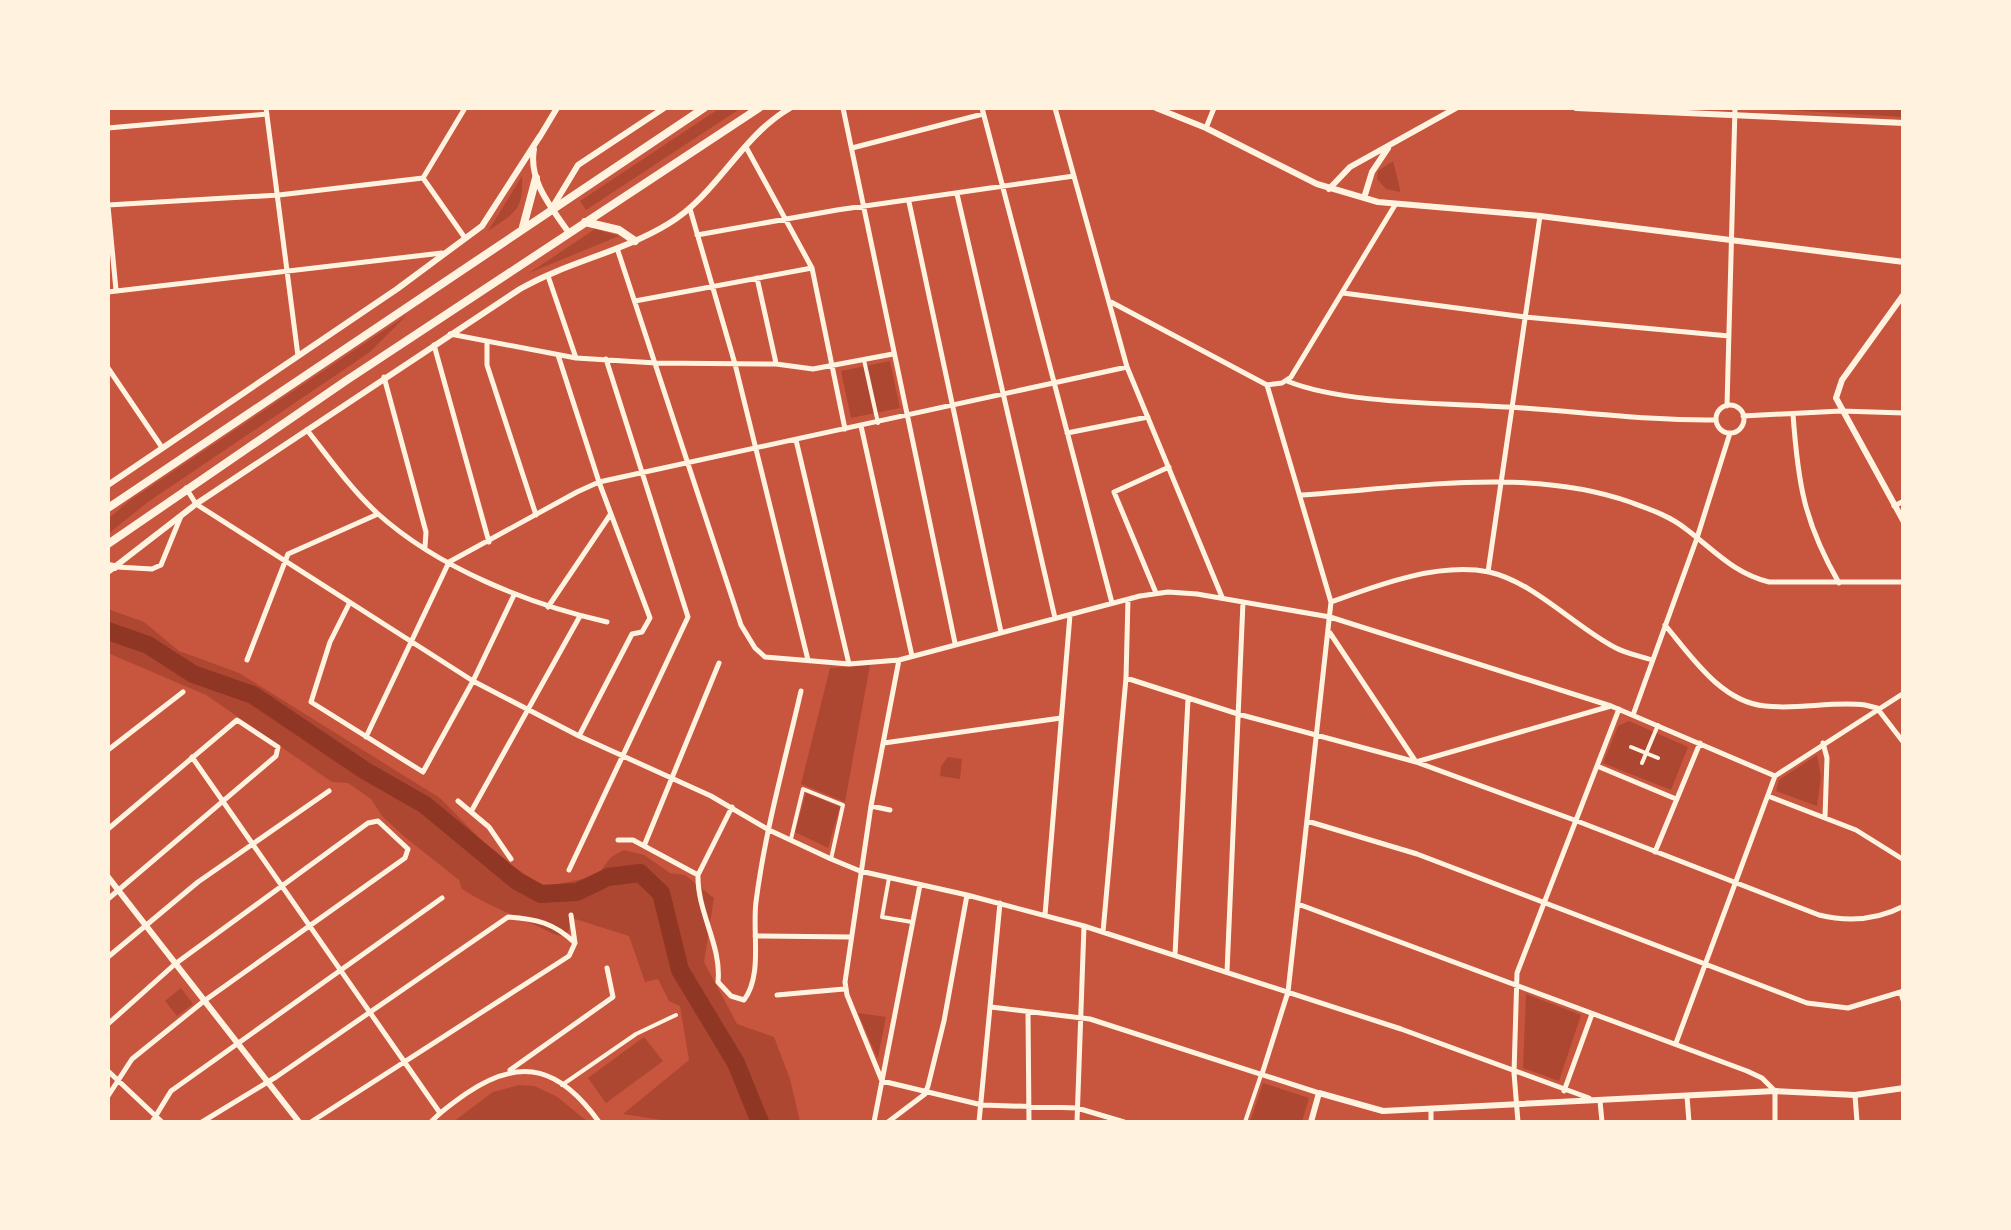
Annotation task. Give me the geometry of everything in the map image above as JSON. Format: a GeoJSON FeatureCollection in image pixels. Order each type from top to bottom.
{"type":"FeatureCollection","features":[{"type":"Feature","properties":{"kind":"main road"},"geometry":{"type":"LineString","coordinates":[[108,508],[704,108]]}},
{"type":"Feature","properties":{"kind":"main road"},"geometry":{"type":"LineString","coordinates":[[108,544],[186,488],[759,108]]}},
{"type":"Feature","properties":{"kind":"main road"},"geometry":{"type":"LineString","coordinates":[[523,228],[536,178]]}},
{"type":"Feature","properties":{"kind":"main road"},"geometry":{"type":"LineString","coordinates":[[585,222],[618,230],[635,241]]}},
{"type":"Feature","properties":{"kind":"street"},"geometry":{"type":"LineString","coordinates":[[423,178],[465,108]]}},
{"type":"Feature","properties":{"kind":"street"},"geometry":{"type":"LineString","coordinates":[[108,485],[465,238],[489,216],[557,108]]}},
{"type":"Feature","properties":{"kind":"street"},"geometry":{"type":"LineString","coordinates":[[552,208],[570,174],[664,108]]}},
{"type":"Feature","properties":{"kind":"street"},"geometry":{"type":"LineString","coordinates":[[110,568],[196,504],[547,273],[635,241],[668,224],[690,209],[760,128],[790,108]]}},
{"type":"Feature","properties":{"kind":"street"},"geometry":{"type":"LineString","coordinates":[[843,108],[955,643]]}},
{"type":"Feature","properties":{"kind":"street"},"geometry":{"type":"LineString","coordinates":[[1055,108],[1127,367],[1222,598]]}},
{"type":"Feature","properties":{"kind":"street"},"geometry":{"type":"LineString","coordinates":[[1156,108],[1206,128],[1329,189],[1394,205],[1540,216],[1904,262]]}},
{"type":"Feature","properties":{"kind":"street"},"geometry":{"type":"LineString","coordinates":[[1206,128],[1214,108]]}},
{"type":"Feature","properties":{"kind":"street"},"geometry":{"type":"LineString","coordinates":[[1329,189],[1344,171],[1456,108]]}},
{"type":"Feature","properties":{"kind":"street"},"geometry":{"type":"LineString","coordinates":[[1576,108],[1623,112],[1735,110],[1904,123]]}},
{"type":"Feature","properties":{"kind":"street"},"geometry":{"type":"LineString","coordinates":[[108,128],[267,110],[298,356]]}},
{"type":"Feature","properties":{"kind":"street"},"geometry":{"type":"LineString","coordinates":[[1727,406],[1735,110]]}},
{"type":"Feature","properties":{"kind":"street"},"geometry":{"type":"LineString","coordinates":[[852,148],[982,111],[1112,603]]}},
{"type":"Feature","properties":{"kind":"street"},"geometry":{"type":"LineString","coordinates":[[540,136],[533,156],[536,178],[569,233]]}},
{"type":"Feature","properties":{"kind":"street"},"geometry":{"type":"LineString","coordinates":[[744,145],[789,220],[812,268],[845,430]]}},
{"type":"Feature","properties":{"kind":"street"},"geometry":{"type":"LineString","coordinates":[[1364,198],[1372,172],[1388,147]]}},
{"type":"Feature","properties":{"kind":"street"},"geometry":{"type":"LineString","coordinates":[[696,235],[1074,176]]}},
{"type":"Feature","properties":{"kind":"street"},"geometry":{"type":"LineString","coordinates":[[116,291],[108,204],[279,195],[423,178]]}},
{"type":"Feature","properties":{"kind":"street"},"geometry":{"type":"LineString","coordinates":[[423,178],[465,238]]}},
{"type":"Feature","properties":{"kind":"street"},"geometry":{"type":"LineString","coordinates":[[956,194],[1055,618]]}},
{"type":"Feature","properties":{"kind":"street"},"geometry":{"type":"LineString","coordinates":[[909,202],[1002,632]]}},
{"type":"Feature","properties":{"kind":"street"},"geometry":{"type":"LineString","coordinates":[[1287,381],[1394,205]]}},
{"type":"Feature","properties":{"kind":"street"},"geometry":{"type":"LineString","coordinates":[[690,209],[734,364],[808,661]]}},
{"type":"Feature","properties":{"kind":"street"},"geometry":{"type":"LineString","coordinates":[[1488,572],[1540,216]]}},
{"type":"Feature","properties":{"kind":"street"},"geometry":{"type":"LineString","coordinates":[[617,248],[741,625],[755,648],[776,660],[850,664],[899,660],[1156,593],[1222,598],[1330,617],[1611,706],[1775,776]]}},
{"type":"Feature","properties":{"kind":"street"},"geometry":{"type":"LineString","coordinates":[[108,292],[447,252]]}},
{"type":"Feature","properties":{"kind":"street"},"geometry":{"type":"LineString","coordinates":[[635,301],[812,268]]}},
{"type":"Feature","properties":{"kind":"street"},"geometry":{"type":"LineString","coordinates":[[547,273],[576,358]]}},
{"type":"Feature","properties":{"kind":"street"},"geometry":{"type":"LineString","coordinates":[[757,278],[776,364]]}},
{"type":"Feature","properties":{"kind":"street"},"geometry":{"type":"LineString","coordinates":[[1343,293],[1525,317],[1729,336]]}},
{"type":"Feature","properties":{"kind":"street"},"geometry":{"type":"LineString","coordinates":[[1904,294],[1836,389],[1841,412],[1904,522]]}},
{"type":"Feature","properties":{"kind":"street"},"geometry":{"type":"LineString","coordinates":[[1109,302],[1267,385],[1287,381],[1350,395],[1716,420]]}},
{"type":"Feature","properties":{"kind":"street"},"geometry":{"type":"LineString","coordinates":[[450,334],[576,358],[656,363],[776,364],[813,369],[893,354]]}},
{"type":"Feature","properties":{"kind":"street"},"geometry":{"type":"LineString","coordinates":[[487,342],[487,365],[536,515]]}},
{"type":"Feature","properties":{"kind":"street"},"geometry":{"type":"LineString","coordinates":[[434,345],[489,542]]}},
{"type":"Feature","properties":{"kind":"street"},"geometry":{"type":"LineString","coordinates":[[558,355],[598,482],[648,608],[647,628],[632,634],[579,736]]}},
{"type":"Feature","properties":{"kind":"street"},"geometry":{"type":"LineString","coordinates":[[569,870],[688,617],[606,359]]}},
{"type":"Feature","properties":{"kind":"street"},"geometry":{"type":"LineString","coordinates":[[864,360],[878,423]]}},
{"type":"Feature","properties":{"kind":"street"},"geometry":{"type":"LineString","coordinates":[[366,737],[449,562],[598,482],[1127,367]]}},
{"type":"Feature","properties":{"kind":"street"},"geometry":{"type":"LineString","coordinates":[[108,368],[161,446]]}},
{"type":"Feature","properties":{"kind":"street"},"geometry":{"type":"LineString","coordinates":[[384,378],[426,532],[425,546]]}},
{"type":"Feature","properties":{"kind":"street"},"geometry":{"type":"LineString","coordinates":[[1245,1122],[1288,992],[1331,602],[1267,385]]}},
{"type":"Feature","properties":{"kind":"street"},"geometry":{"type":"LineString","coordinates":[[1727,406],[1738,408],[1743,416],[1740,429],[1730,433],[1721,430],[1716,420],[1719,411],[1727,406]]}},
{"type":"Feature","properties":{"kind":"street"},"geometry":{"type":"LineString","coordinates":[[1743,416],[1904,413]]}},
{"type":"Feature","properties":{"kind":"street"},"geometry":{"type":"LineString","coordinates":[[1794,414],[1796,453],[1808,517],[1816,542],[1839,583]]}},
{"type":"Feature","properties":{"kind":"street"},"geometry":{"type":"LineString","coordinates":[[1068,432],[1148,417]]}},
{"type":"Feature","properties":{"kind":"street"},"geometry":{"type":"LineString","coordinates":[[861,426],[912,656]]}},
{"type":"Feature","properties":{"kind":"street"},"geometry":{"type":"LineString","coordinates":[[308,430],[378,514],[449,562],[548,607],[606,622]]}},
{"type":"Feature","properties":{"kind":"street"},"geometry":{"type":"LineString","coordinates":[[1633,715],[1730,433]]}},
{"type":"Feature","properties":{"kind":"street"},"geometry":{"type":"LineString","coordinates":[[796,440],[850,664]]}},
{"type":"Feature","properties":{"kind":"street"},"geometry":{"type":"LineString","coordinates":[[1156,593],[1114,492],[1169,467]]}},
{"type":"Feature","properties":{"kind":"street"},"geometry":{"type":"LineString","coordinates":[[1301,495],[1502,481],[1570,485],[1629,502],[1686,528],[1720,559],[1753,578],[1770,582],[1904,582]]}},
{"type":"Feature","properties":{"kind":"street"},"geometry":{"type":"LineString","coordinates":[[186,488],[196,504],[473,681],[579,736],[674,777],[830,859],[860,871],[1046,914],[1401,1029],[1601,1102]]}},
{"type":"Feature","properties":{"kind":"street"},"geometry":{"type":"LineString","coordinates":[[1894,506],[1904,500]]}},
{"type":"Feature","properties":{"kind":"street"},"geometry":{"type":"LineString","coordinates":[[110,568],[161,566],[182,514]]}},
{"type":"Feature","properties":{"kind":"street"},"geometry":{"type":"LineString","coordinates":[[247,660],[284,562],[294,549],[378,514]]}},
{"type":"Feature","properties":{"kind":"street"},"geometry":{"type":"LineString","coordinates":[[548,607],[610,515]]}},
{"type":"Feature","properties":{"kind":"street"},"geometry":{"type":"LineString","coordinates":[[1331,602],[1380,584],[1431,572],[1488,572],[1532,593],[1617,648],[1652,660]]}},
{"type":"Feature","properties":{"kind":"street"},"geometry":{"type":"LineString","coordinates":[[349,604],[330,642],[311,702],[423,772],[473,681],[514,594]]}},
{"type":"Feature","properties":{"kind":"street"},"geometry":{"type":"LineString","coordinates":[[1103,932],[1126,678],[1128,599]]}},
{"type":"Feature","properties":{"kind":"street"},"geometry":{"type":"LineString","coordinates":[[1227,972],[1243,602]]}},
{"type":"Feature","properties":{"kind":"street"},"geometry":{"type":"LineString","coordinates":[[1046,914],[1070,615]]}},
{"type":"Feature","properties":{"kind":"street"},"geometry":{"type":"LineString","coordinates":[[472,810],[580,616]]}},
{"type":"Feature","properties":{"kind":"street"},"geometry":{"type":"LineString","coordinates":[[1665,625],[1720,685],[1752,704],[1849,703],[1877,708],[1904,743]]}},
{"type":"Feature","properties":{"kind":"street"},"geometry":{"type":"LineString","coordinates":[[1328,630],[1416,762]]}},
{"type":"Feature","properties":{"kind":"street"},"geometry":{"type":"LineString","coordinates":[[882,1082],[845,989],[870,806],[899,660]]}},
{"type":"Feature","properties":{"kind":"street"},"geometry":{"type":"LineString","coordinates":[[643,847],[718,664]]}},
{"type":"Feature","properties":{"kind":"street"},"geometry":{"type":"LineString","coordinates":[[1126,678],[1238,714],[1416,762],[1838,920],[1884,914],[1904,906]]}},
{"type":"Feature","properties":{"kind":"street"},"geometry":{"type":"LineString","coordinates":[[732,807],[698,875],[703,914],[720,968],[718,982],[736,999],[744,1000],[752,984],[755,906],[769,830],[801,691]]}},
{"type":"Feature","properties":{"kind":"street"},"geometry":{"type":"LineString","coordinates":[[108,750],[183,692]]}},
{"type":"Feature","properties":{"kind":"street"},"geometry":{"type":"LineString","coordinates":[[1676,1044],[1775,776],[1904,693]]}},
{"type":"Feature","properties":{"kind":"street"},"geometry":{"type":"LineString","coordinates":[[1174,955],[1188,698]]}},
{"type":"Feature","properties":{"kind":"street"},"geometry":{"type":"LineString","coordinates":[[1416,762],[1611,706]]}},
{"type":"Feature","properties":{"kind":"street"},"geometry":{"type":"LineString","coordinates":[[1518,1122],[1515,984],[1619,710]]}},
{"type":"Feature","properties":{"kind":"street"},"geometry":{"type":"LineString","coordinates":[[884,743],[1061,718]]}},
{"type":"Feature","properties":{"kind":"street"},"geometry":{"type":"LineString","coordinates":[[108,829],[237,720],[279,751],[108,899]]}},
{"type":"Feature","properties":{"kind":"street"},"geometry":{"type":"LineString","coordinates":[[1642,763],[1658,725]]}},
{"type":"Feature","properties":{"kind":"street"},"geometry":{"type":"LineString","coordinates":[[1654,852],[1700,743]]}},
{"type":"Feature","properties":{"kind":"street"},"geometry":{"type":"LineString","coordinates":[[1823,743],[1827,758],[1825,817]]}},
{"type":"Feature","properties":{"kind":"street"},"geometry":{"type":"LineString","coordinates":[[1631,747],[1658,758]]}},
{"type":"Feature","properties":{"kind":"street"},"geometry":{"type":"LineString","coordinates":[[192,756],[440,1113]]}},
{"type":"Feature","properties":{"kind":"street"},"geometry":{"type":"LineString","coordinates":[[1598,766],[1676,800]]}},
{"type":"Feature","properties":{"kind":"street"},"geometry":{"type":"LineString","coordinates":[[791,840],[804,789],[843,804],[830,859]]}},
{"type":"Feature","properties":{"kind":"street"},"geometry":{"type":"LineString","coordinates":[[108,957],[198,882],[329,791]]}},
{"type":"Feature","properties":{"kind":"street"},"geometry":{"type":"LineString","coordinates":[[1768,796],[1872,839],[1904,860]]}},
{"type":"Feature","properties":{"kind":"street"},"geometry":{"type":"LineString","coordinates":[[458,800],[489,827],[511,859]]}},
{"type":"Feature","properties":{"kind":"street"},"geometry":{"type":"LineString","coordinates":[[870,806],[890,810]]}},
{"type":"Feature","properties":{"kind":"street"},"geometry":{"type":"LineString","coordinates":[[108,1024],[175,964],[374,819],[408,849],[408,853],[204,1001],[132,1060],[108,1096]]}},
{"type":"Feature","properties":{"kind":"street"},"geometry":{"type":"LineString","coordinates":[[1307,821],[1417,854],[1824,1007],[1862,1006],[1902,992],[1904,1003]]}},
{"type":"Feature","properties":{"kind":"street"},"geometry":{"type":"LineString","coordinates":[[618,840],[633,840],[698,875]]}},
{"type":"Feature","properties":{"kind":"street"},"geometry":{"type":"LineString","coordinates":[[108,877],[298,1122]]}},
{"type":"Feature","properties":{"kind":"street"},"geometry":{"type":"LineString","coordinates":[[888,878],[882,917],[913,922]]}},
{"type":"Feature","properties":{"kind":"street"},"geometry":{"type":"LineString","coordinates":[[874,1122],[920,885]]}},
{"type":"Feature","properties":{"kind":"street"},"geometry":{"type":"LineString","coordinates":[[888,1122],[925,1094],[944,1022],[967,894]]}},
{"type":"Feature","properties":{"kind":"street"},"geometry":{"type":"LineString","coordinates":[[154,1120],[171,1091],[442,898]]}},
{"type":"Feature","properties":{"kind":"street"},"geometry":{"type":"LineString","coordinates":[[979,1122],[1000,903]]}},
{"type":"Feature","properties":{"kind":"street"},"geometry":{"type":"LineString","coordinates":[[1298,904],[1762,1078],[1775,1091],[1776,1122]]}},
{"type":"Feature","properties":{"kind":"street"},"geometry":{"type":"LineString","coordinates":[[311,1122],[568,956],[576,943],[571,915]]}},
{"type":"Feature","properties":{"kind":"street"},"geometry":{"type":"LineString","coordinates":[[202,1122],[508,917],[535,918],[562,930],[576,943]]}},
{"type":"Feature","properties":{"kind":"street"},"geometry":{"type":"LineString","coordinates":[[1077,1122],[1084,926]]}},
{"type":"Feature","properties":{"kind":"street"},"geometry":{"type":"LineString","coordinates":[[755,936],[851,937]]}},
{"type":"Feature","properties":{"kind":"street"},"geometry":{"type":"LineString","coordinates":[[431,1122],[478,1086],[508,1071],[613,997],[606,968]]}},
{"type":"Feature","properties":{"kind":"street"},"geometry":{"type":"LineString","coordinates":[[778,995],[845,989]]}},
{"type":"Feature","properties":{"kind":"street"},"geometry":{"type":"LineString","coordinates":[[991,1007],[1079,1017],[1383,1111],[1775,1091],[1855,1095],[1904,1088]]}},
{"type":"Feature","properties":{"kind":"street"},"geometry":{"type":"LineString","coordinates":[[1028,1012],[1029,1122]]}},
{"type":"Feature","properties":{"kind":"street"},"geometry":{"type":"LineString","coordinates":[[1564,1091],[1592,1013]]}},
{"type":"Feature","properties":{"kind":"street"},"geometry":{"type":"LineString","coordinates":[[562,1084],[636,1034],[676,1015]]}},
{"type":"Feature","properties":{"kind":"street"},"geometry":{"type":"LineString","coordinates":[[108,1071],[154,1120],[162,1122]]}},
{"type":"Feature","properties":{"kind":"street"},"geometry":{"type":"LineString","coordinates":[[508,1071],[531,1072],[562,1084],[598,1122]]}},
{"type":"Feature","properties":{"kind":"street"},"geometry":{"type":"LineString","coordinates":[[882,1082],[982,1106],[1077,1108],[1124,1122]]}},
{"type":"Feature","properties":{"kind":"street"},"geometry":{"type":"LineString","coordinates":[[1311,1122],[1319,1093]]}},
{"type":"Feature","properties":{"kind":"street"},"geometry":{"type":"LineString","coordinates":[[1855,1095],[1857,1122]]}},
{"type":"Feature","properties":{"kind":"street"},"geometry":{"type":"LineString","coordinates":[[1687,1096],[1689,1122]]}},
{"type":"Feature","properties":{"kind":"street"},"geometry":{"type":"LineString","coordinates":[[1601,1102],[1602,1122]]}},
{"type":"Feature","properties":{"kind":"street"},"geometry":{"type":"LineString","coordinates":[[1431,1109],[1432,1122]]}},
{"type":"Feature","properties":{"kind":"street"},"geometry":{"type":"LineString","coordinates":[[1379,1122],[1383,1111]]}},
{"type":"Feature","properties":{"kind":"shaded area"},"geometry":{"type":"Polygon","coordinates":[[[720,108],[741,108],[586,210],[580,201],[720,108]]]}},
{"type":"Feature","properties":{"kind":"shaded area"},"geometry":{"type":"Polygon","coordinates":[[[1770,109],[1903,109],[1903,117],[1770,109]]]}},
{"type":"Feature","properties":{"kind":"shaded area"},"geometry":{"type":"Polygon","coordinates":[[[1393,161],[1400,192],[1386,189],[1377,179],[1378,171],[1393,161]]]}},
{"type":"Feature","properties":{"kind":"shaded area"},"geometry":{"type":"Polygon","coordinates":[[[522,176],[516,210],[488,231],[522,176]]]}},
{"type":"Feature","properties":{"kind":"shaded area"},"geometry":{"type":"Polygon","coordinates":[[[595,229],[619,236],[529,273],[595,229]]]}},
{"type":"Feature","properties":{"kind":"shaded area"},"geometry":{"type":"Polygon","coordinates":[[[407,315],[370,352],[148,502],[108,534],[108,519],[129,501],[407,315]]]}},
{"type":"Feature","properties":{"kind":"shaded area"},"geometry":{"type":"Polygon","coordinates":[[[890,361],[900,408],[851,418],[841,371],[890,361]]]}},
{"type":"Feature","properties":{"kind":"shaded area"},"geometry":{"type":"Polygon","coordinates":[[[108,609],[144,622],[179,651],[239,673],[440,798],[495,854],[544,887],[597,876],[611,857],[624,850],[644,855],[670,873],[685,875],[714,898],[704,962],[737,1024],[774,1037],[790,1079],[800,1122],[675,1122],[623,1114],[689,1060],[680,1006],[669,1001],[658,979],[645,982],[629,936],[569,917],[569,930],[564,936],[556,935],[462,889],[459,880],[406,838],[382,816],[371,799],[348,783],[332,782],[206,695],[108,653],[108,609]]]}},
{"type":"Feature","properties":{"kind":"shaded area"},"geometry":{"type":"Polygon","coordinates":[[[870,665],[845,802],[801,784],[830,668],[870,665]]]}},
{"type":"Feature","properties":{"kind":"shaded area"},"geometry":{"type":"Polygon","coordinates":[[[1629,721],[1688,747],[1671,790],[1603,763],[1618,726],[1629,721]]]}},
{"type":"Feature","properties":{"kind":"shaded area"},"geometry":{"type":"Polygon","coordinates":[[[1817,755],[1821,777],[1817,806],[1776,791],[1779,780],[1817,755]]]}},
{"type":"Feature","properties":{"kind":"shaded area"},"geometry":{"type":"Polygon","coordinates":[[[948,757],[962,759],[960,779],[940,776],[948,757]]]}},
{"type":"Feature","properties":{"kind":"shaded area"},"geometry":{"type":"Polygon","coordinates":[[[806,793],[840,807],[828,848],[795,832],[806,793]]]}},
{"type":"Feature","properties":{"kind":"shaded area"},"geometry":{"type":"Polygon","coordinates":[[[181,988],[193,1004],[177,1016],[165,1001],[181,988]]]}},
{"type":"Feature","properties":{"kind":"shaded area"},"geometry":{"type":"Polygon","coordinates":[[[1526,994],[1581,1015],[1559,1081],[1523,1068],[1526,994]]]}},
{"type":"Feature","properties":{"kind":"shaded area"},"geometry":{"type":"Polygon","coordinates":[[[858,1013],[886,1017],[878,1057],[877,1057],[858,1013]]]}},
{"type":"Feature","properties":{"kind":"shaded area"},"geometry":{"type":"Polygon","coordinates":[[[644,1037],[663,1061],[606,1103],[588,1078],[644,1037]]]}},
{"type":"Feature","properties":{"kind":"shaded area"},"geometry":{"type":"Polygon","coordinates":[[[1263,1083],[1309,1098],[1302,1122],[1250,1122],[1263,1083]]]}},
{"type":"Feature","properties":{"kind":"shaded area"},"geometry":{"type":"Polygon","coordinates":[[[519,1085],[534,1086],[556,1096],[588,1122],[453,1122],[493,1092],[519,1085]]]}},
{"type":"Feature","properties":{"kind":"waterway"},"geometry":{"type":"LineString","coordinates":[[108,631],[148,645],[193,674],[253,695],[364,770],[425,805],[517,881],[541,894],[577,892],[608,877],[640,873],[661,893],[680,970],[736,1063],[760,1122]]}}]}
